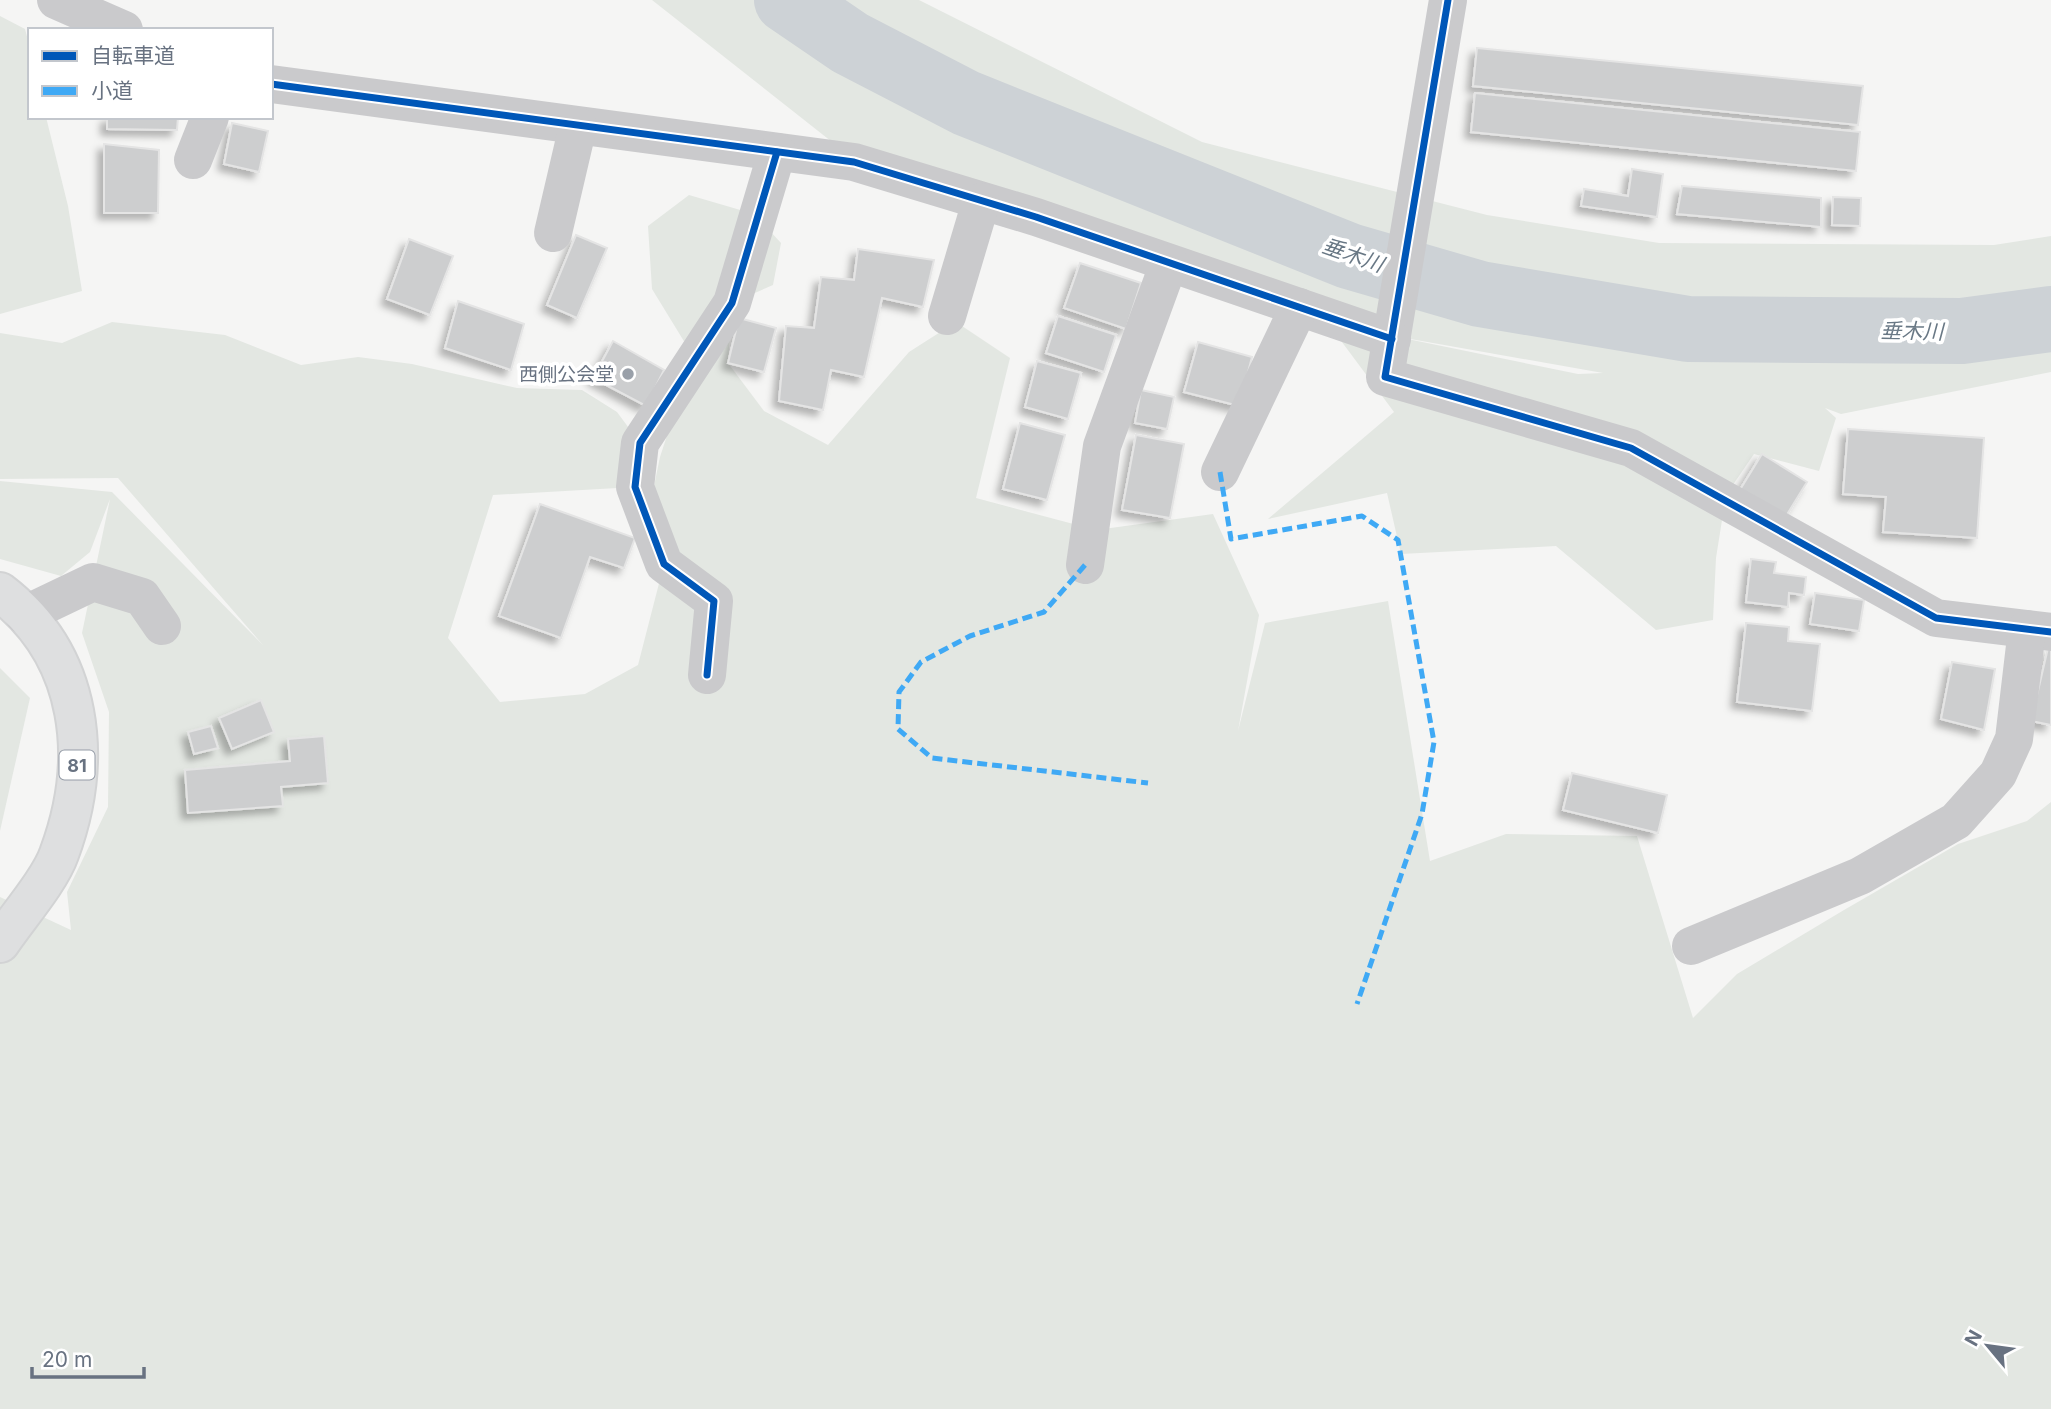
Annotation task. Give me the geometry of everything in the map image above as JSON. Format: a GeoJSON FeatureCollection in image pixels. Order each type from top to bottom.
{"type":"FeatureCollection","features":[{"type":"Feature","properties":{"kind":"main road","name":"81"},"geometry":{"type":"LineString","coordinates":[[0,943],[59,856],[77,790],[79,729],[66,678],[41,632],[12,603]]}},
{"type":"Feature","properties":{"kind":"street"},"geometry":{"type":"LineString","coordinates":[[56,0],[119,28]]}},
{"type":"Feature","properties":{"kind":"street"},"geometry":{"type":"LineString","coordinates":[[1448,0],[1385,377],[1632,448],[1936,618],[2039,631],[2014,739],[1998,774],[1956,821],[1860,876],[1691,946]]}},
{"type":"Feature","properties":{"kind":"street"},"geometry":{"type":"LineString","coordinates":[[273,84],[854,162],[1036,217],[1392,339]]}},
{"type":"Feature","properties":{"kind":"street"},"geometry":{"type":"LineString","coordinates":[[194,160],[209,119]]}},
{"type":"Feature","properties":{"kind":"street"},"geometry":{"type":"LineString","coordinates":[[553,233],[578,126]]}},
{"type":"Feature","properties":{"kind":"street"},"geometry":{"type":"LineString","coordinates":[[707,675],[714,601],[664,564],[635,487],[640,443],[732,303],[776,152]]}},
{"type":"Feature","properties":{"kind":"street"},"geometry":{"type":"LineString","coordinates":[[947,316],[981,202]]}},
{"type":"Feature","properties":{"kind":"street"},"geometry":{"type":"LineString","coordinates":[[1085,565],[1102,446],[1169,263]]}},
{"type":"Feature","properties":{"kind":"street"},"geometry":{"type":"LineString","coordinates":[[1220,472],[1299,307]]}},
{"type":"Feature","properties":{"kind":"street"},"geometry":{"type":"LineString","coordinates":[[12,603],[93,582],[142,597],[162,626]]}},
{"type":"Feature","properties":{"kind":"shaded area"},"geometry":{"type":"Polygon","coordinates":[[[652,0],[919,0],[1202,142],[1487,215],[1659,243],[1994,245],[2051,236],[2051,372],[1841,414],[1825,408],[1836,418],[1819,471],[1754,454],[1726,495],[1716,558],[1713,620],[1656,630],[1556,546],[1401,554],[1387,493],[1268,519],[1394,412],[1327,322],[860,164],[652,0]],[[1388,335],[1578,374],[1603,373],[1388,335]]]}},
{"type":"Feature","properties":{"kind":"shaded area"},"geometry":{"type":"Polygon","coordinates":[[[0,16],[25,29],[28,40],[28,119],[46,119],[68,206],[82,291],[0,314],[0,16]]]}},
{"type":"Feature","properties":{"kind":"shaded area"},"geometry":{"type":"Polygon","coordinates":[[[689,195],[754,214],[781,243],[773,285],[732,303],[728,363],[764,411],[828,445],[909,352],[956,322],[1010,358],[976,498],[1096,530],[1213,514],[1259,615],[1238,731],[1265,623],[1388,601],[1430,861],[1506,834],[1637,836],[1693,1018],[1737,974],[1958,844],[2027,821],[2051,802],[2051,1409],[0,1409],[0,897],[71,930],[67,892],[108,807],[109,712],[82,633],[110,499],[90,552],[61,576],[0,559],[0,481],[112,492],[263,645],[118,478],[0,479],[0,333],[62,343],[112,322],[225,335],[301,365],[358,357],[412,364],[517,388],[582,390],[617,412],[640,443],[635,487],[493,495],[448,638],[500,702],[585,694],[638,665],[664,564],[649,510],[660,457],[693,356],[652,289],[648,226],[689,195]]]}},
{"type":"Feature","properties":{"kind":"shaded area"},"geometry":{"type":"Polygon","coordinates":[[[0,668],[30,698],[0,831],[0,668]]]}},
{"type":"Feature","properties":{"kind":"building"},"geometry":{"type":"Polygon","coordinates":[[[1477,48],[1863,86],[1858,125],[1473,86],[1477,48]]]}},
{"type":"Feature","properties":{"kind":"building"},"geometry":{"type":"Polygon","coordinates":[[[1475,93],[1860,132],[1856,171],[1471,132],[1475,93]]]}},
{"type":"Feature","properties":{"kind":"building"},"geometry":{"type":"Polygon","coordinates":[[[107,119],[178,119],[177,130],[107,129],[107,119]]]}},
{"type":"Feature","properties":{"kind":"building"},"geometry":{"type":"Polygon","coordinates":[[[232,123],[268,131],[259,172],[224,164],[232,123]]]}},
{"type":"Feature","properties":{"kind":"building"},"geometry":{"type":"Polygon","coordinates":[[[104,144],[159,150],[158,213],[104,213],[104,144]]]}},
{"type":"Feature","properties":{"kind":"building"},"geometry":{"type":"Polygon","coordinates":[[[1632,169],[1663,174],[1657,217],[1581,206],[1584,189],[1628,196],[1632,169]]]}},
{"type":"Feature","properties":{"kind":"building"},"geometry":{"type":"Polygon","coordinates":[[[1682,186],[1821,198],[1821,227],[1677,214],[1682,186]]]}},
{"type":"Feature","properties":{"kind":"building"},"geometry":{"type":"Polygon","coordinates":[[[1833,197],[1861,198],[1860,226],[1832,225],[1833,197]]]}},
{"type":"Feature","properties":{"kind":"building"},"geometry":{"type":"Polygon","coordinates":[[[576,235],[607,248],[577,318],[547,305],[576,235]]]}},
{"type":"Feature","properties":{"kind":"building"},"geometry":{"type":"Polygon","coordinates":[[[409,239],[453,256],[430,315],[387,299],[409,239]]]}},
{"type":"Feature","properties":{"kind":"building"},"geometry":{"type":"Polygon","coordinates":[[[858,249],[934,260],[923,307],[882,298],[864,377],[831,370],[823,410],[779,401],[786,326],[814,328],[821,277],[854,280],[858,249]]]}},
{"type":"Feature","properties":{"kind":"building"},"geometry":{"type":"Polygon","coordinates":[[[1080,263],[1141,283],[1126,329],[1064,308],[1080,263]]]}},
{"type":"Feature","properties":{"kind":"building"},"geometry":{"type":"Polygon","coordinates":[[[458,301],[524,324],[511,370],[445,348],[458,301]]]}},
{"type":"Feature","properties":{"kind":"building"},"geometry":{"type":"Polygon","coordinates":[[[1058,316],[1116,335],[1104,372],[1046,353],[1058,316]]]}},
{"type":"Feature","properties":{"kind":"building"},"geometry":{"type":"Polygon","coordinates":[[[739,318],[776,328],[764,372],[728,363],[739,318]]]}},
{"type":"Feature","properties":{"kind":"building","name":"西側公会堂"},"geometry":{"type":"Polygon","coordinates":[[[613,341],[664,370],[646,406],[593,378],[613,341]]]}},
{"type":"Feature","properties":{"kind":"building"},"geometry":{"type":"Polygon","coordinates":[[[1198,342],[1252,357],[1239,406],[1184,392],[1198,342]]]}},
{"type":"Feature","properties":{"kind":"building"},"geometry":{"type":"Polygon","coordinates":[[[1037,361],[1081,373],[1068,419],[1025,407],[1037,361]]]}},
{"type":"Feature","properties":{"kind":"building"},"geometry":{"type":"Polygon","coordinates":[[[1141,390],[1174,397],[1167,429],[1135,423],[1141,390]]]}},
{"type":"Feature","properties":{"kind":"building"},"geometry":{"type":"Polygon","coordinates":[[[1020,423],[1065,435],[1047,500],[1003,489],[1020,423]]]}},
{"type":"Feature","properties":{"kind":"building"},"geometry":{"type":"Polygon","coordinates":[[[1848,429],[1984,438],[1977,538],[1883,532],[1886,497],[1843,494],[1848,429]]]}},
{"type":"Feature","properties":{"kind":"building"},"geometry":{"type":"Polygon","coordinates":[[[1136,435],[1184,444],[1170,518],[1122,510],[1136,435]]]}},
{"type":"Feature","properties":{"kind":"building"},"geometry":{"type":"Polygon","coordinates":[[[1762,454],[1807,482],[1783,521],[1738,493],[1762,454]]]}},
{"type":"Feature","properties":{"kind":"building"},"geometry":{"type":"Polygon","coordinates":[[[540,504],[635,538],[624,568],[590,557],[561,638],[499,616],[540,504]]]}},
{"type":"Feature","properties":{"kind":"building"},"geometry":{"type":"Polygon","coordinates":[[[1751,559],[1776,562],[1774,573],[1806,577],[1804,595],[1789,593],[1788,607],[1746,602],[1751,559]]]}},
{"type":"Feature","properties":{"kind":"building"},"geometry":{"type":"Polygon","coordinates":[[[1815,593],[1864,600],[1859,631],[1810,624],[1815,593]]]}},
{"type":"Feature","properties":{"kind":"building"},"geometry":{"type":"Polygon","coordinates":[[[1746,623],[1789,627],[1788,641],[1820,644],[1812,711],[1737,702],[1746,623]]]}},
{"type":"Feature","properties":{"kind":"building"},"geometry":{"type":"Polygon","coordinates":[[[2048,648],[2051,648],[2051,725],[2031,721],[2048,648]]]}},
{"type":"Feature","properties":{"kind":"building"},"geometry":{"type":"Polygon","coordinates":[[[1952,662],[1995,669],[1984,730],[1941,719],[1952,662]]]}},
{"type":"Feature","properties":{"kind":"building"},"geometry":{"type":"Polygon","coordinates":[[[261,700],[274,732],[232,749],[219,718],[261,700]]]}},
{"type":"Feature","properties":{"kind":"building"},"geometry":{"type":"Polygon","coordinates":[[[211,726],[218,748],[194,754],[188,732],[211,726]]]}},
{"type":"Feature","properties":{"kind":"building"},"geometry":{"type":"Polygon","coordinates":[[[324,736],[328,783],[281,787],[283,806],[188,813],[185,770],[290,761],[288,739],[324,736]]]}},
{"type":"Feature","properties":{"kind":"building"},"geometry":{"type":"Polygon","coordinates":[[[1572,773],[1667,795],[1658,833],[1563,810],[1572,773]]]}},
{"type":"Feature","properties":{"kind":"waterway","name":"垂木川"},"geometry":{"type":"LineString","coordinates":[[787,0],[850,43],[966,103],[1349,256],[1480,294],[1688,329],[1962,331],[2051,319]]}},
{"type":"Feature","properties":{"kind":"marked path"},"geometry":{"type":"LineString","coordinates":[[1220,472],[1231,539],[1362,516],[1398,540],[1434,742],[1422,814],[1357,1004]]}},
{"type":"Feature","properties":{"kind":"marked path"},"geometry":{"type":"LineString","coordinates":[[1085,565],[1044,612],[970,636],[921,662],[899,692],[898,729],[932,758],[1148,783]]}},
{"type":"Feature","properties":{"kind":"cycle path"},"geometry":{"type":"LineString","coordinates":[[1448,0],[1385,377],[1631,448],[1936,618],[2051,632]]}},
{"type":"Feature","properties":{"kind":"cycle path"},"geometry":{"type":"LineString","coordinates":[[273,84],[854,162],[1036,217],[1392,339]]}},
{"type":"Feature","properties":{"kind":"cycle path"},"geometry":{"type":"LineString","coordinates":[[707,675],[714,601],[664,564],[635,487],[640,443],[732,303],[777,152]]}},
{"type":"Feature","properties":{"kind":"place","name":"西側公会堂"},"geometry":{"type":"Point","coordinates":[628,374]}}]}
